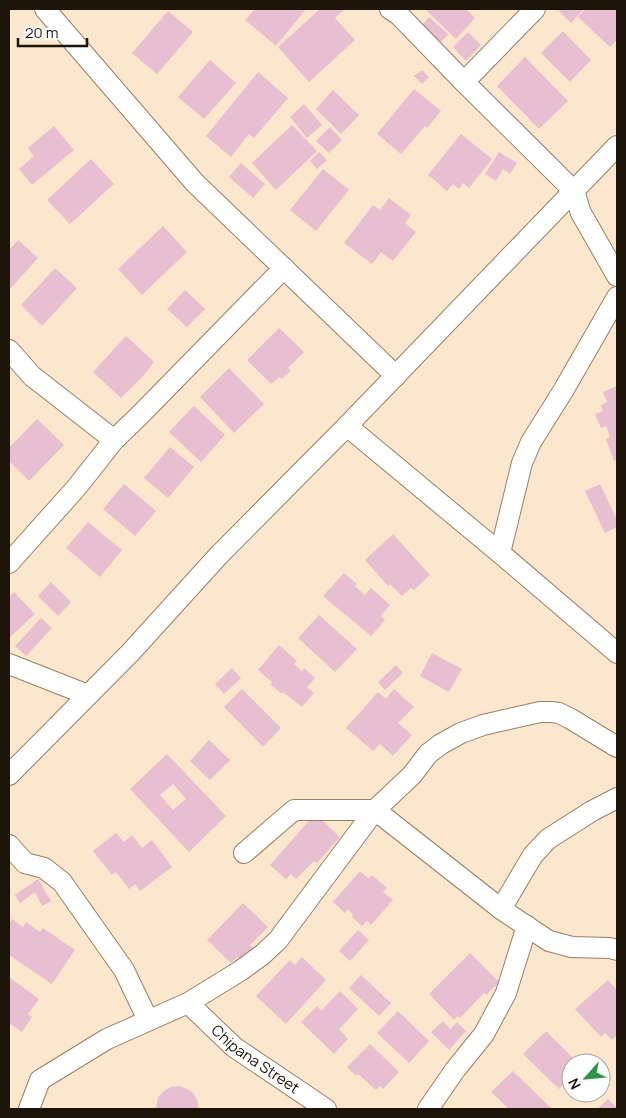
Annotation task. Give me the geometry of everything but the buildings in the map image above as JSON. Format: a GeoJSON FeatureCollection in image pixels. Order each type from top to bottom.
{"type":"FeatureCollection","features":[{"type":"Feature","properties":{"kind":"street"},"geometry":{"type":"LineString","coordinates":[[45,9],[195,183],[396,376]]}},
{"type":"Feature","properties":{"kind":"street"},"geometry":{"type":"LineString","coordinates":[[390,9],[399,15],[574,191],[581,213],[617,276]]}},
{"type":"Feature","properties":{"kind":"street"},"geometry":{"type":"LineString","coordinates":[[464,82],[535,9]]}},
{"type":"Feature","properties":{"kind":"street"},"geometry":{"type":"LineString","coordinates":[[9,776],[130,653],[219,555],[396,376],[617,146]]}},
{"type":"Feature","properties":{"kind":"street"},"geometry":{"type":"LineString","coordinates":[[9,563],[77,487],[114,440],[140,416],[284,268]]}},
{"type":"Feature","properties":{"kind":"street"},"geometry":{"type":"LineString","coordinates":[[500,553],[522,463],[531,442],[563,391],[617,297]]}},
{"type":"Feature","properties":{"kind":"street"},"geometry":{"type":"LineString","coordinates":[[9,350],[32,376],[114,440]]}},
{"type":"Feature","properties":{"kind":"street"},"geometry":{"type":"LineString","coordinates":[[347,426],[617,653]]}},
{"type":"Feature","properties":{"kind":"street"},"geometry":{"type":"LineString","coordinates":[[9,664],[88,695]]}},
{"type":"Feature","properties":{"kind":"street"},"geometry":{"type":"LineString","coordinates":[[29,1109],[40,1080],[107,1039],[188,1002],[240,971],[262,955],[278,940],[375,810],[412,775],[428,754],[441,744],[483,725],[540,712],[551,712],[559,713],[571,719],[617,747]]}},
{"type":"Feature","properties":{"kind":"street"},"geometry":{"type":"LineString","coordinates":[[501,909],[534,855],[548,839],[592,811],[617,798]]}},
{"type":"Feature","properties":{"kind":"street"},"geometry":{"type":"LineString","coordinates":[[244,853],[294,810],[375,810],[501,909],[549,941],[572,947],[610,948],[617,950]]}},
{"type":"Feature","properties":{"kind":"street"},"geometry":{"type":"LineString","coordinates":[[9,845],[25,864],[44,868],[62,882],[124,970],[148,1020]]}},
{"type":"Feature","properties":{"kind":"street"},"geometry":{"type":"LineString","coordinates":[[428,1109],[455,1070],[484,1034],[506,993],[527,926]]}},
{"type":"Feature","properties":{"kind":"street","name":"Chipana Street"},"geometry":{"type":"LineString","coordinates":[[188,1002],[234,1047],[326,1109]]}}]}
